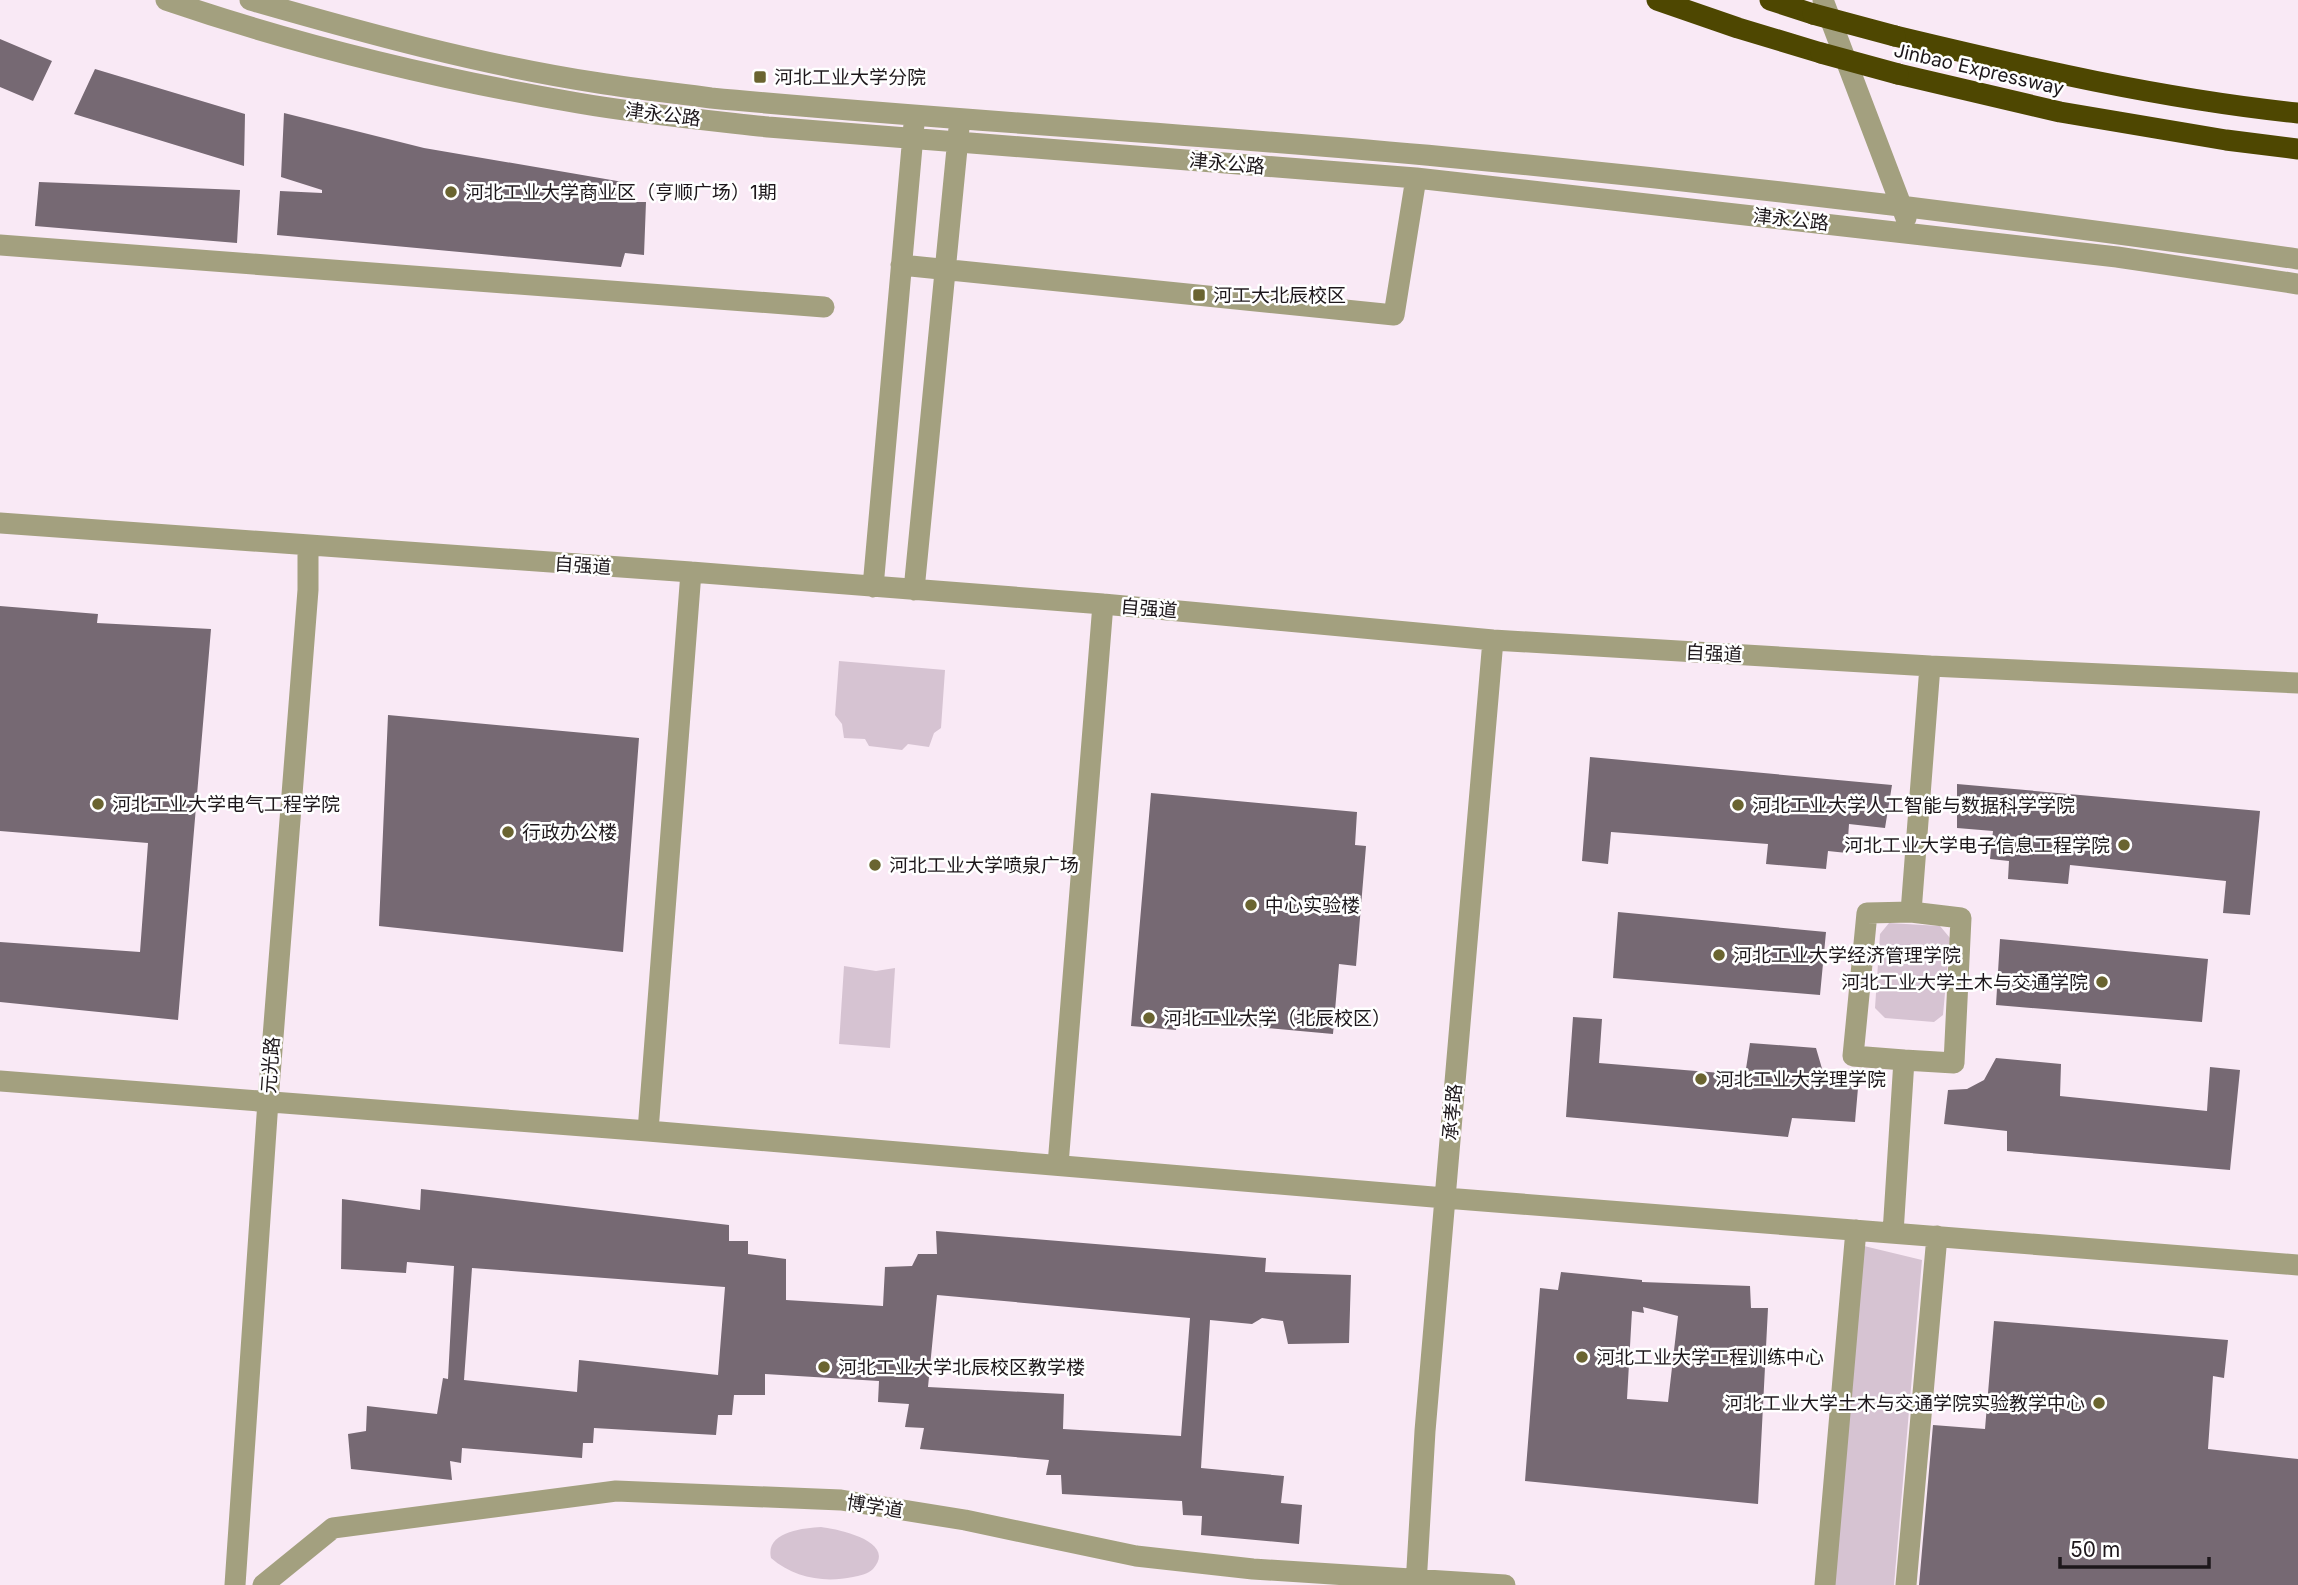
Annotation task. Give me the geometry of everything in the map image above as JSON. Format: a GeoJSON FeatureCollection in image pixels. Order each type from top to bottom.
{"type":"FeatureCollection","features":[{"type":"Feature","properties":{"kind":"highway","name":"Jinbao Expressway"},"geometry":{"type":"LineString","coordinates":[[1657,0],[1738,28],[1898,74],[2060,112],[2226,140],[2298,149]]}},
{"type":"Feature","properties":{"kind":"highway","name":"Jinbao Expressway"},"geometry":{"type":"LineString","coordinates":[[1770,0],[1818,7],[1895,36],[2008,63],[2245,108],[2298,113]]}},
{"type":"Feature","properties":{"kind":"street","name":"津永公路"},"geometry":{"type":"LineString","coordinates":[[166,0],[363,58],[579,103],[768,127],[1416,178],[1912,232],[2118,257],[2298,284]]}},
{"type":"Feature","properties":{"kind":"street","name":"津永公路"},"geometry":{"type":"LineString","coordinates":[[250,0],[455,55],[597,83],[711,98],[1446,157],[1902,208],[2298,259]]}},
{"type":"Feature","properties":{"kind":"street"},"geometry":{"type":"LineString","coordinates":[[1818,7],[1912,232]]}},
{"type":"Feature","properties":{"kind":"street"},"geometry":{"type":"LineString","coordinates":[[873,587],[915,115]]}},
{"type":"Feature","properties":{"kind":"street"},"geometry":{"type":"LineString","coordinates":[[914,590],[960,118]]}},
{"type":"Feature","properties":{"kind":"street"},"geometry":{"type":"LineString","coordinates":[[901,265],[1394,315],[1416,178]]}},
{"type":"Feature","properties":{"kind":"street"},"geometry":{"type":"LineString","coordinates":[[0,245],[824,307]]}},
{"type":"Feature","properties":{"kind":"street","name":"自强道"},"geometry":{"type":"LineString","coordinates":[[0,523],[1103,604],[1493,640],[1930,666],[2298,683]]}},
{"type":"Feature","properties":{"kind":"street","name":"元光路"},"geometry":{"type":"LineString","coordinates":[[235,1585],[268,1101],[308,590],[308,545]]}},
{"type":"Feature","properties":{"kind":"street"},"geometry":{"type":"LineString","coordinates":[[648,1131],[691,572]]}},
{"type":"Feature","properties":{"kind":"street"},"geometry":{"type":"LineString","coordinates":[[1058,1164],[1103,604]]}},
{"type":"Feature","properties":{"kind":"street","name":"承孝路"},"geometry":{"type":"LineString","coordinates":[[1416,1581],[1425,1431],[1493,640]]}},
{"type":"Feature","properties":{"kind":"street"},"geometry":{"type":"LineString","coordinates":[[1911,912],[1930,666]]}},
{"type":"Feature","properties":{"kind":"street"},"geometry":{"type":"LineString","coordinates":[[1911,912],[1961,918],[1954,1063],[1904,1060],[1853,1056],[1867,913],[1911,912]]}},
{"type":"Feature","properties":{"kind":"street"},"geometry":{"type":"LineString","coordinates":[[1893,1233],[1904,1060]]}},
{"type":"Feature","properties":{"kind":"street"},"geometry":{"type":"LineString","coordinates":[[0,1081],[2298,1265]]}},
{"type":"Feature","properties":{"kind":"street"},"geometry":{"type":"LineString","coordinates":[[1825,1585],[1856,1230]]}},
{"type":"Feature","properties":{"kind":"street"},"geometry":{"type":"LineString","coordinates":[[1906,1585],[1937,1236]]}},
{"type":"Feature","properties":{"kind":"street","name":"博学道"},"geometry":{"type":"LineString","coordinates":[[263,1585],[333,1528],[616,1491],[841,1500],[965,1520],[1136,1556],[1253,1569],[1505,1585]]}},
{"type":"Feature","properties":{"kind":"shaded area"},"geometry":{"type":"Polygon","coordinates":[[[839,661],[945,670],[941,728],[934,733],[929,747],[908,744],[902,750],[869,746],[865,739],[844,738],[842,724],[835,715],[839,661]]]}},
{"type":"Feature","properties":{"kind":"shaded area"},"geometry":{"type":"Polygon","coordinates":[[[1889,923],[1940,926],[1950,938],[1943,1015],[1934,1022],[1885,1018],[1875,1008],[1880,934],[1889,923]]]}},
{"type":"Feature","properties":{"kind":"shaded area"},"geometry":{"type":"Polygon","coordinates":[[[844,966],[876,971],[895,968],[890,1048],[839,1044],[844,966]]]}},
{"type":"Feature","properties":{"kind":"shaded area"},"geometry":{"type":"Polygon","coordinates":[[[1864,1246],[1922,1260],[1894,1585],[1832,1585],[1864,1246]]]}},
{"type":"Feature","properties":{"kind":"shaded area"},"geometry":{"type":"Polygon","coordinates":[[[821,1527],[851,1534],[872,1544],[878,1551],[879,1559],[873,1569],[855,1577],[820,1579],[789,1570],[771,1558],[771,1549],[779,1537],[796,1530],[821,1527]]]}},
{"type":"Feature","properties":{"kind":"building"},"geometry":{"type":"Polygon","coordinates":[[[0,39],[52,61],[33,101],[0,87],[0,39]]]}},
{"type":"Feature","properties":{"kind":"building"},"geometry":{"type":"Polygon","coordinates":[[[95,69],[245,114],[244,166],[74,114],[95,69]]]}},
{"type":"Feature","properties":{"kind":"building","name":"河北工业大学商业区（亨顺广场）1期"},"geometry":{"type":"Polygon","coordinates":[[[284,113],[424,148],[623,182],[621,202],[646,202],[644,255],[625,253],[621,267],[277,235],[280,191],[322,193],[322,190],[281,177],[284,113]]]}},
{"type":"Feature","properties":{"kind":"building"},"geometry":{"type":"Polygon","coordinates":[[[39,182],[240,190],[237,243],[35,226],[39,182]]]}},
{"type":"Feature","properties":{"kind":"building","name":"河北工业大学电气工程学院"},"geometry":{"type":"Polygon","coordinates":[[[0,606],[98,614],[97,623],[211,629],[178,1020],[0,1002],[0,942],[140,952],[148,843],[0,831],[0,606]]]}},
{"type":"Feature","properties":{"kind":"building","name":"行政办公楼"},"geometry":{"type":"Polygon","coordinates":[[[388,715],[639,738],[623,952],[379,926],[388,715]]]}},
{"type":"Feature","properties":{"kind":"building","name":"河北工业大学人工智能与数据科学学院"},"geometry":{"type":"Polygon","coordinates":[[[1590,757],[1892,785],[1885,828],[1849,824],[1847,853],[1828,851],[1826,869],[1766,864],[1768,844],[1611,832],[1608,864],[1582,861],[1590,757]]]}},
{"type":"Feature","properties":{"kind":"building","name":"河北工业大学电子信息工程学院"},"geometry":{"type":"Polygon","coordinates":[[[1957,784],[2260,811],[2250,915],[2223,913],[2226,881],[2070,865],[2068,884],[2008,879],[2009,861],[1990,859],[1993,831],[1957,828],[1957,784]]]}},
{"type":"Feature","properties":{"kind":"building","name":"中心实验楼"},"geometry":{"type":"Polygon","coordinates":[[[1151,793],[1357,812],[1355,845],[1366,846],[1356,966],[1339,964],[1333,1034],[1177,1020],[1176,1030],[1131,1026],[1151,793]]]}},
{"type":"Feature","properties":{"kind":"building","name":"河北工业大学经济管理学院"},"geometry":{"type":"Polygon","coordinates":[[[1618,912],[1826,932],[1820,995],[1613,978],[1618,912]]]}},
{"type":"Feature","properties":{"kind":"building","name":"河北工业大学土木与交通学院"},"geometry":{"type":"Polygon","coordinates":[[[2000,939],[2208,959],[2202,1022],[1996,1005],[2000,939]]]}},
{"type":"Feature","properties":{"kind":"building","name":"河北工业大学理学院"},"geometry":{"type":"Polygon","coordinates":[[[1573,1017],[1602,1019],[1599,1063],[1745,1075],[1750,1043],[1816,1048],[1823,1072],[1839,1083],[1858,1088],[1855,1122],[1792,1118],[1788,1137],[1566,1117],[1573,1017]]]}},
{"type":"Feature","properties":{"kind":"building"},"geometry":{"type":"Polygon","coordinates":[[[1996,1058],[2061,1064],[2060,1096],[2207,1111],[2210,1067],[2240,1070],[2230,1170],[2007,1151],[2007,1131],[1944,1124],[1948,1090],[1967,1089],[1984,1080],[1996,1058]]]}},
{"type":"Feature","properties":{"kind":"building","name":"河北工业大学北辰校区教学楼"},"geometry":{"type":"Polygon","coordinates":[[[421,1189],[729,1225],[729,1241],[748,1241],[748,1254],[786,1259],[786,1300],[883,1306],[885,1267],[912,1266],[918,1254],[937,1254],[936,1231],[1266,1258],[1265,1272],[1351,1275],[1349,1343],[1288,1344],[1283,1321],[1262,1318],[1252,1324],[1210,1320],[1201,1468],[1284,1476],[1281,1503],[1302,1505],[1299,1544],[1201,1535],[1202,1516],[1183,1515],[1182,1501],[1062,1494],[1061,1475],[1046,1475],[1049,1460],[920,1449],[924,1428],[905,1427],[909,1404],[878,1402],[879,1381],[765,1374],[765,1395],[734,1395],[732,1415],[718,1415],[716,1435],[594,1428],[593,1443],[583,1443],[582,1458],[462,1448],[461,1463],[450,1461],[452,1480],[351,1469],[348,1434],[366,1431],[367,1406],[437,1414],[443,1378],[448,1379],[454,1266],[407,1262],[406,1273],[341,1269],[342,1199],[420,1210],[421,1189]],[[472,1268],[464,1380],[577,1392],[579,1360],[718,1375],[725,1287],[472,1268]],[[937,1295],[928,1387],[1064,1394],[1063,1429],[1181,1436],[1190,1318],[937,1295]]]}},
{"type":"Feature","properties":{"kind":"building","name":"河北工业大学工程训练中心"},"geometry":{"type":"Polygon","coordinates":[[[1561,1272],[1642,1282],[1750,1286],[1751,1308],[1768,1308],[1758,1504],[1525,1481],[1540,1288],[1558,1290],[1561,1272]],[[1643,1307],[1644,1313],[1632,1311],[1627,1399],[1668,1402],[1678,1316],[1643,1307]]]}},
{"type":"Feature","properties":{"kind":"building"},"geometry":{"type":"Polygon","coordinates":[[[1994,1321],[2228,1340],[2224,1378],[2213,1376],[2208,1449],[2298,1459],[2298,1585],[1919,1585],[1933,1425],[1985,1429],[1994,1321]]]}},
{"type":"Feature","properties":{"kind":"place","name":"河北工业大学分院"},"geometry":{"type":"Point","coordinates":[760,77]}},
{"type":"Feature","properties":{"kind":"place","name":"河北工业大学商业区（亨顺广场）1期"},"geometry":{"type":"Point","coordinates":[451,192]}},
{"type":"Feature","properties":{"kind":"place","name":"河工大北辰校区"},"geometry":{"type":"Point","coordinates":[1199,295]}},
{"type":"Feature","properties":{"kind":"place","name":"河北工业大学电气工程学院"},"geometry":{"type":"Point","coordinates":[98,804]}},
{"type":"Feature","properties":{"kind":"place","name":"河北工业大学人工智能与数据科学学院"},"geometry":{"type":"Point","coordinates":[1738,805]}},
{"type":"Feature","properties":{"kind":"place","name":"行政办公楼"},"geometry":{"type":"Point","coordinates":[508,832]}},
{"type":"Feature","properties":{"kind":"place","name":"河北工业大学电子信息工程学院"},"geometry":{"type":"Point","coordinates":[2124,845]}},
{"type":"Feature","properties":{"kind":"place","name":"河北工业大学喷泉广场"},"geometry":{"type":"Point","coordinates":[875,865]}},
{"type":"Feature","properties":{"kind":"place","name":"中心实验楼"},"geometry":{"type":"Point","coordinates":[1251,905]}},
{"type":"Feature","properties":{"kind":"place","name":"河北工业大学经济管理学院"},"geometry":{"type":"Point","coordinates":[1719,955]}},
{"type":"Feature","properties":{"kind":"place","name":"河北工业大学土木与交通学院"},"geometry":{"type":"Point","coordinates":[2102,982]}},
{"type":"Feature","properties":{"kind":"place","name":"河北工业大学（北辰校区）"},"geometry":{"type":"Point","coordinates":[1149,1018]}},
{"type":"Feature","properties":{"kind":"place","name":"河北工业大学理学院"},"geometry":{"type":"Point","coordinates":[1701,1079]}},
{"type":"Feature","properties":{"kind":"place","name":"河北工业大学工程训练中心"},"geometry":{"type":"Point","coordinates":[1582,1357]}},
{"type":"Feature","properties":{"kind":"place","name":"河北工业大学北辰校区教学楼"},"geometry":{"type":"Point","coordinates":[824,1367]}},
{"type":"Feature","properties":{"kind":"place","name":"河北工业大学土木与交通学院实验教学中心"},"geometry":{"type":"Point","coordinates":[2099,1403]}}]}
